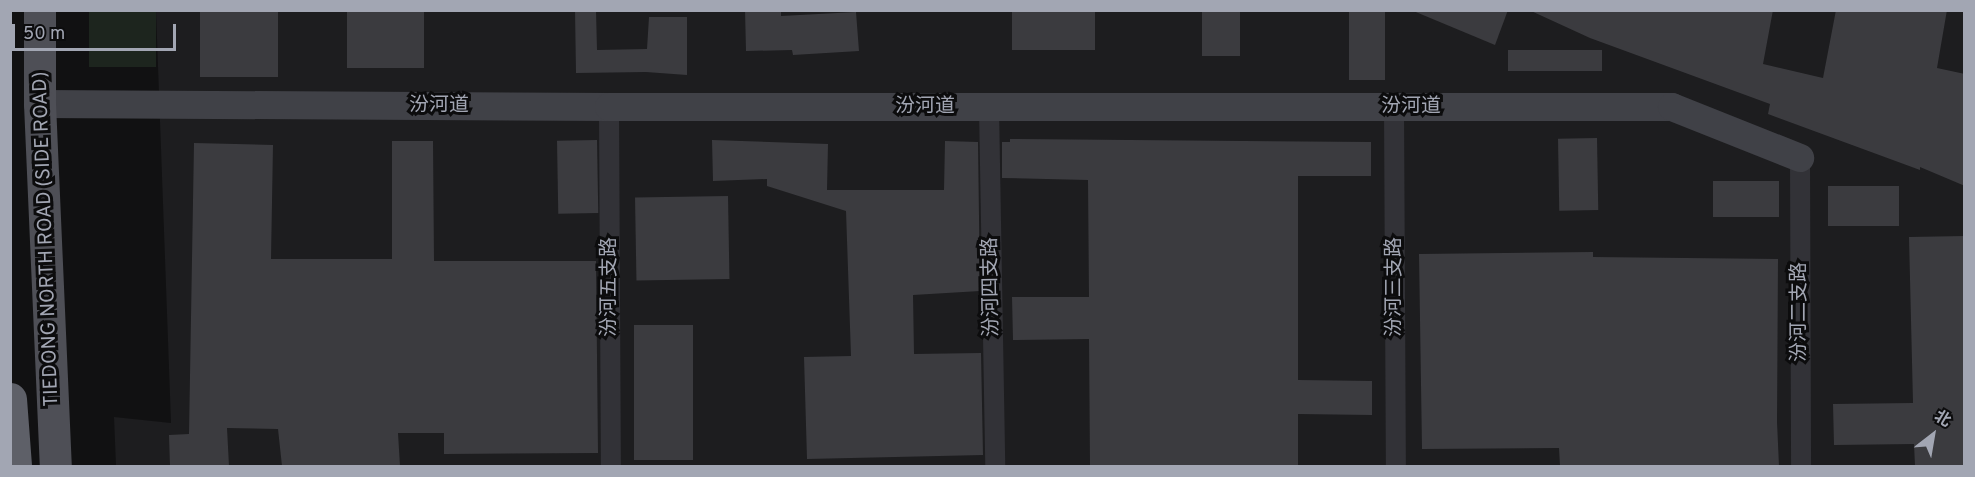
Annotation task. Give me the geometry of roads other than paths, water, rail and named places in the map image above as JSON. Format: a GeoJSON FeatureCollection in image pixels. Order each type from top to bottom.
{"type":"FeatureCollection","features":[{"type":"Feature","properties":{"kind":"highway"},"geometry":{"type":"LineString","coordinates":[[10,399],[15,466]]}},
{"type":"Feature","properties":{"kind":"main road","name":"TIEDONG NORTH ROAD (SIDE ROAD)"},"geometry":{"type":"LineString","coordinates":[[40,10],[40,104],[56,466]]}},
{"type":"Feature","properties":{"kind":"street","name":"汾河道"},"geometry":{"type":"LineString","coordinates":[[40,104],[609,107],[1671,107],[1800,158]]}},
{"type":"Feature","properties":{"kind":"street","name":"汾河五支路"},"geometry":{"type":"LineString","coordinates":[[609,107],[611,466]]}},
{"type":"Feature","properties":{"kind":"street","name":"汾河四支路"},"geometry":{"type":"LineString","coordinates":[[989,107],[995,466]]}},
{"type":"Feature","properties":{"kind":"street","name":"汾河三支路"},"geometry":{"type":"LineString","coordinates":[[1394,107],[1396,466]]}},
{"type":"Feature","properties":{"kind":"street","name":"汾河二支路"},"geometry":{"type":"LineString","coordinates":[[1800,158],[1801,466]]}}]}
